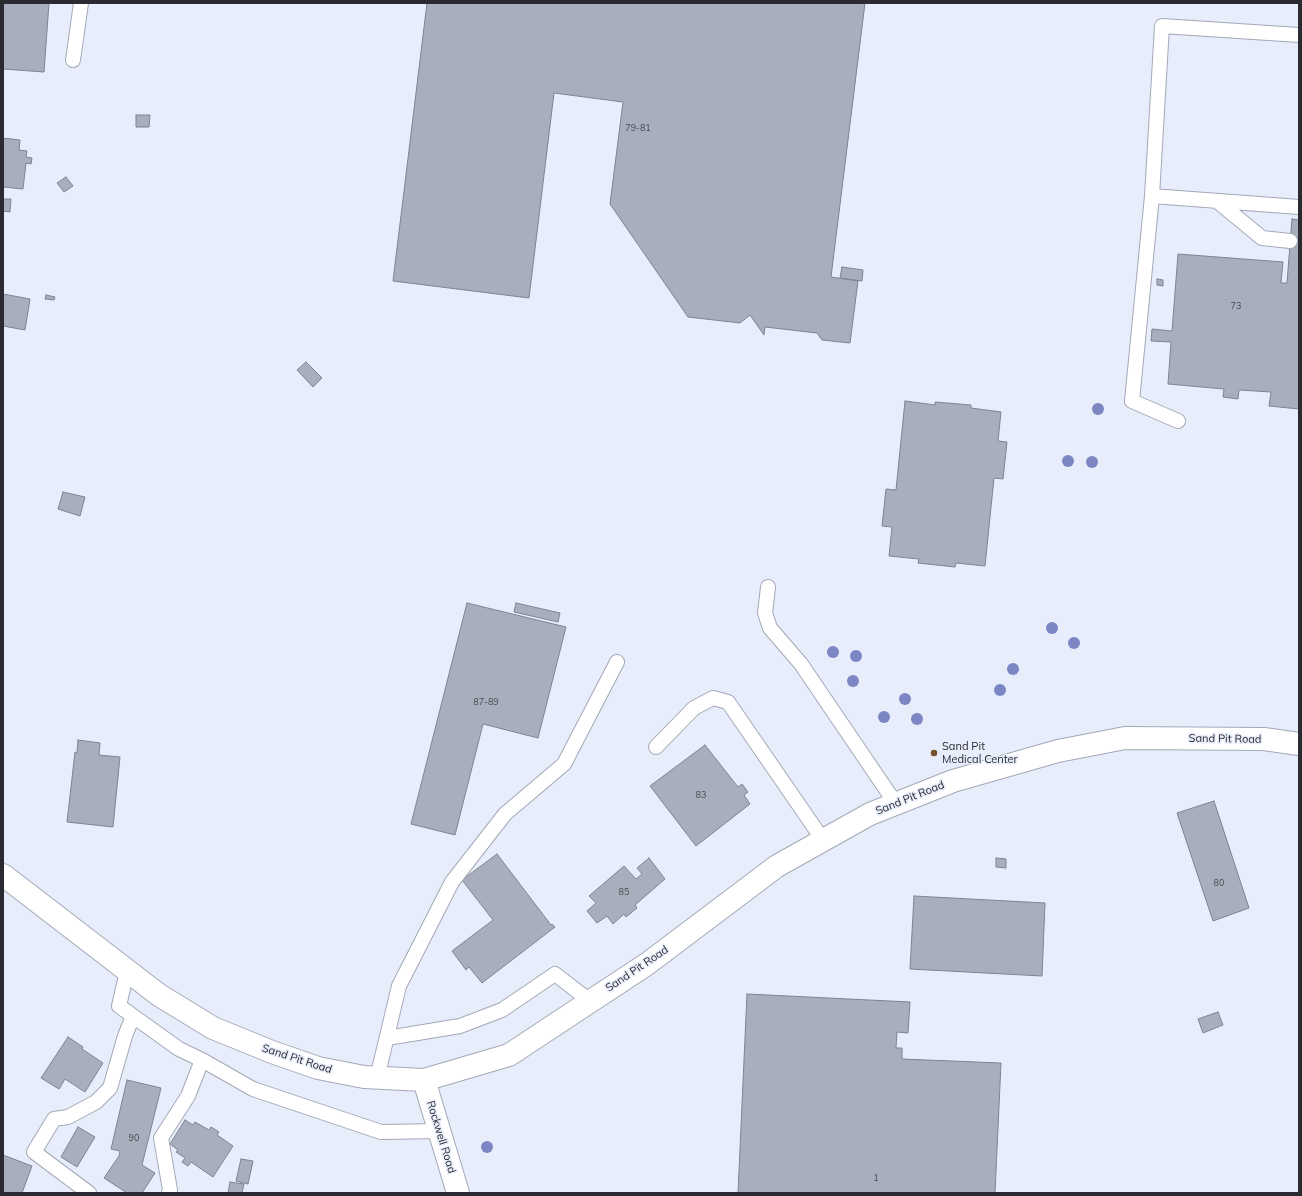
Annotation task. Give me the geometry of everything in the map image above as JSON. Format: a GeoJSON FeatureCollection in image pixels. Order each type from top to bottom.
{"type":"FeatureCollection","features":[{"type":"Feature","properties":{"kind":"street","name":"Sand Pit Road"},"geometry":{"type":"LineString","coordinates":[[3,875],[159,995],[212,1028],[272,1052],[318,1068],[364,1077],[424,1080],[509,1055],[648,964],[777,866],[870,814],[961,779],[1058,751],[1125,738],[1264,739],[1299,744]]}},
{"type":"Feature","properties":{"kind":"street","name":"Rockwell Road"},"geometry":{"type":"LineString","coordinates":[[424,1080],[458,1193]]}},
{"type":"Feature","properties":{"kind":"lane"},"geometry":{"type":"LineString","coordinates":[[73,60],[81,3]]}},
{"type":"Feature","properties":{"kind":"lane"},"geometry":{"type":"LineString","coordinates":[[1178,421],[1132,402],[1152,196],[1162,26],[1299,35]]}},
{"type":"Feature","properties":{"kind":"lane"},"geometry":{"type":"LineString","coordinates":[[1152,196],[1299,207]]}},
{"type":"Feature","properties":{"kind":"lane"},"geometry":{"type":"LineString","coordinates":[[1217,201],[1262,238],[1290,241]]}},
{"type":"Feature","properties":{"kind":"lane"},"geometry":{"type":"LineString","coordinates":[[768,587],[765,613],[770,628],[801,664],[896,804]]}},
{"type":"Feature","properties":{"kind":"lane"},"geometry":{"type":"LineString","coordinates":[[377,1078],[399,986],[452,882],[505,814],[564,764],[617,662]]}},
{"type":"Feature","properties":{"kind":"lane"},"geometry":{"type":"LineString","coordinates":[[656,747],[694,708],[713,698],[728,702],[823,840]]}},
{"type":"Feature","properties":{"kind":"lane"},"geometry":{"type":"LineString","coordinates":[[127,971],[119,1006],[179,1049],[202,1060],[253,1089],[381,1132],[440,1130]]}},
{"type":"Feature","properties":{"kind":"lane"},"geometry":{"type":"LineString","coordinates":[[387,1038],[460,1026],[502,1010],[555,974],[590,1001]]}},
{"type":"Feature","properties":{"kind":"lane"},"geometry":{"type":"LineString","coordinates":[[89,1193],[34,1152],[54,1119],[68,1117],[96,1102],[110,1088],[125,1036],[133,1016]]}},
{"type":"Feature","properties":{"kind":"lane"},"geometry":{"type":"LineString","coordinates":[[169,1193],[170,1190],[161,1138],[188,1096],[202,1060]]}},
{"type":"Feature","properties":{"kind":"building"},"geometry":{"type":"Polygon","coordinates":[[[3,3],[49,3],[44,72],[3,69],[3,3]]]}},
{"type":"Feature","properties":{"kind":"building"},"geometry":{"type":"Polygon","coordinates":[[[427,3],[865,3],[831,277],[858,281],[850,343],[822,340],[817,333],[765,327],[764,335],[750,315],[740,323],[688,317],[610,204],[623,102],[554,93],[529,298],[393,281],[427,3]]]}},
{"type":"Feature","properties":{"kind":"building"},"geometry":{"type":"Polygon","coordinates":[[[136,115],[150,115],[149,127],[136,127],[136,115]]]}},
{"type":"Feature","properties":{"kind":"building"},"geometry":{"type":"Polygon","coordinates":[[[3,138],[20,140],[19,150],[27,151],[26,157],[32,158],[31,164],[26,163],[23,189],[3,187],[3,138]]]}},
{"type":"Feature","properties":{"kind":"building"},"geometry":{"type":"Polygon","coordinates":[[[66,177],[73,186],[64,192],[57,183],[66,177]]]}},
{"type":"Feature","properties":{"kind":"building"},"geometry":{"type":"Polygon","coordinates":[[[3,199],[11,199],[10,212],[3,211],[3,199]]]}},
{"type":"Feature","properties":{"kind":"building"},"geometry":{"type":"Polygon","coordinates":[[[1292,219],[1299,220],[1299,409],[1269,406],[1271,392],[1239,390],[1238,399],[1223,397],[1224,389],[1168,384],[1171,342],[1151,341],[1152,329],[1172,331],[1178,254],[1283,262],[1281,283],[1287,283],[1292,219]]]}},
{"type":"Feature","properties":{"kind":"building"},"geometry":{"type":"Polygon","coordinates":[[[842,267],[863,270],[862,281],[840,278],[842,267]]]}},
{"type":"Feature","properties":{"kind":"building"},"geometry":{"type":"Polygon","coordinates":[[[1157,279],[1163,280],[1163,286],[1157,285],[1157,279]]]}},
{"type":"Feature","properties":{"kind":"building"},"geometry":{"type":"Polygon","coordinates":[[[3,294],[30,299],[25,330],[3,326],[3,294]]]}},
{"type":"Feature","properties":{"kind":"building"},"geometry":{"type":"Polygon","coordinates":[[[46,295],[55,297],[54,300],[45,299],[46,295]]]}},
{"type":"Feature","properties":{"kind":"building"},"geometry":{"type":"Polygon","coordinates":[[[306,362],[322,378],[313,387],[297,370],[306,362]]]}},
{"type":"Feature","properties":{"kind":"building"},"geometry":{"type":"Polygon","coordinates":[[[905,401],[935,405],[935,402],[971,405],[971,408],[1001,412],[998,441],[1007,442],[1003,479],[994,478],[985,566],[956,563],[955,567],[918,563],[919,559],[889,556],[892,527],[882,526],[886,489],[896,490],[905,401]]]}},
{"type":"Feature","properties":{"kind":"building"},"geometry":{"type":"Polygon","coordinates":[[[63,492],[85,497],[80,516],[58,509],[63,492]]]}},
{"type":"Feature","properties":{"kind":"building"},"geometry":{"type":"Polygon","coordinates":[[[467,603],[566,627],[538,738],[483,724],[455,835],[411,824],[467,603]]]}},
{"type":"Feature","properties":{"kind":"building"},"geometry":{"type":"Polygon","coordinates":[[[516,603],[560,613],[558,622],[514,612],[516,603]]]}},
{"type":"Feature","properties":{"kind":"building"},"geometry":{"type":"Polygon","coordinates":[[[78,740],[100,743],[99,755],[120,757],[113,827],[67,822],[75,752],[77,753],[78,740]]]}},
{"type":"Feature","properties":{"kind":"building"},"geometry":{"type":"Polygon","coordinates":[[[705,745],[738,787],[742,784],[748,792],[744,795],[750,804],[696,846],[650,786],[705,745]]]}},
{"type":"Feature","properties":{"kind":"building"},"geometry":{"type":"Polygon","coordinates":[[[1214,801],[1249,908],[1213,921],[1177,813],[1214,801]]]}},
{"type":"Feature","properties":{"kind":"building"},"geometry":{"type":"Polygon","coordinates":[[[497,854],[551,925],[552,924],[555,927],[482,983],[469,967],[466,970],[452,951],[493,920],[462,880],[497,854]]]}},
{"type":"Feature","properties":{"kind":"building"},"geometry":{"type":"Polygon","coordinates":[[[649,858],[665,879],[635,905],[637,908],[626,917],[624,914],[613,924],[607,916],[597,923],[587,911],[596,903],[589,896],[624,866],[636,879],[642,874],[637,868],[649,858]]]}},
{"type":"Feature","properties":{"kind":"building"},"geometry":{"type":"Polygon","coordinates":[[[996,858],[1006,859],[1006,868],[996,867],[996,858]]]}},
{"type":"Feature","properties":{"kind":"building"},"geometry":{"type":"Polygon","coordinates":[[[914,896],[1045,903],[1042,976],[910,969],[914,896]]]}},
{"type":"Feature","properties":{"kind":"building"},"geometry":{"type":"Polygon","coordinates":[[[747,994],[910,1002],[908,1033],[897,1032],[896,1048],[902,1048],[902,1059],[1001,1063],[995,1193],[738,1193],[747,994]]]}},
{"type":"Feature","properties":{"kind":"building"},"geometry":{"type":"Polygon","coordinates":[[[1218,1012],[1223,1025],[1203,1033],[1198,1019],[1218,1012]]]}},
{"type":"Feature","properties":{"kind":"building"},"geometry":{"type":"Polygon","coordinates":[[[68,1037],[83,1047],[82,1049],[103,1063],[85,1092],[65,1079],[59,1089],[41,1078],[68,1037]]]}},
{"type":"Feature","properties":{"kind":"building"},"geometry":{"type":"Polygon","coordinates":[[[127,1080],[161,1088],[142,1165],[155,1173],[142,1193],[127,1193],[104,1178],[119,1156],[120,1151],[111,1149],[127,1080]]]}},
{"type":"Feature","properties":{"kind":"building"},"geometry":{"type":"Polygon","coordinates":[[[185,1120],[193,1125],[195,1122],[209,1130],[211,1127],[219,1132],[217,1135],[233,1146],[213,1177],[191,1162],[188,1166],[182,1162],[185,1158],[176,1152],[178,1150],[170,1144],[185,1120]]]}},
{"type":"Feature","properties":{"kind":"building"},"geometry":{"type":"Polygon","coordinates":[[[78,1127],[95,1137],[77,1167],[61,1157],[78,1127]]]}},
{"type":"Feature","properties":{"kind":"building"},"geometry":{"type":"Polygon","coordinates":[[[3,1155],[32,1166],[22,1193],[3,1193],[3,1155]]]}},
{"type":"Feature","properties":{"kind":"building"},"geometry":{"type":"Polygon","coordinates":[[[241,1159],[253,1161],[248,1184],[236,1181],[241,1159]]]}},
{"type":"Feature","properties":{"kind":"building"},"geometry":{"type":"Polygon","coordinates":[[[230,1182],[244,1184],[242,1193],[228,1193],[230,1182]]]}},
{"type":"Feature","properties":{"kind":"place","name":"Sand Pit Medical Center"},"geometry":{"type":"Point","coordinates":[934,753]}}]}
